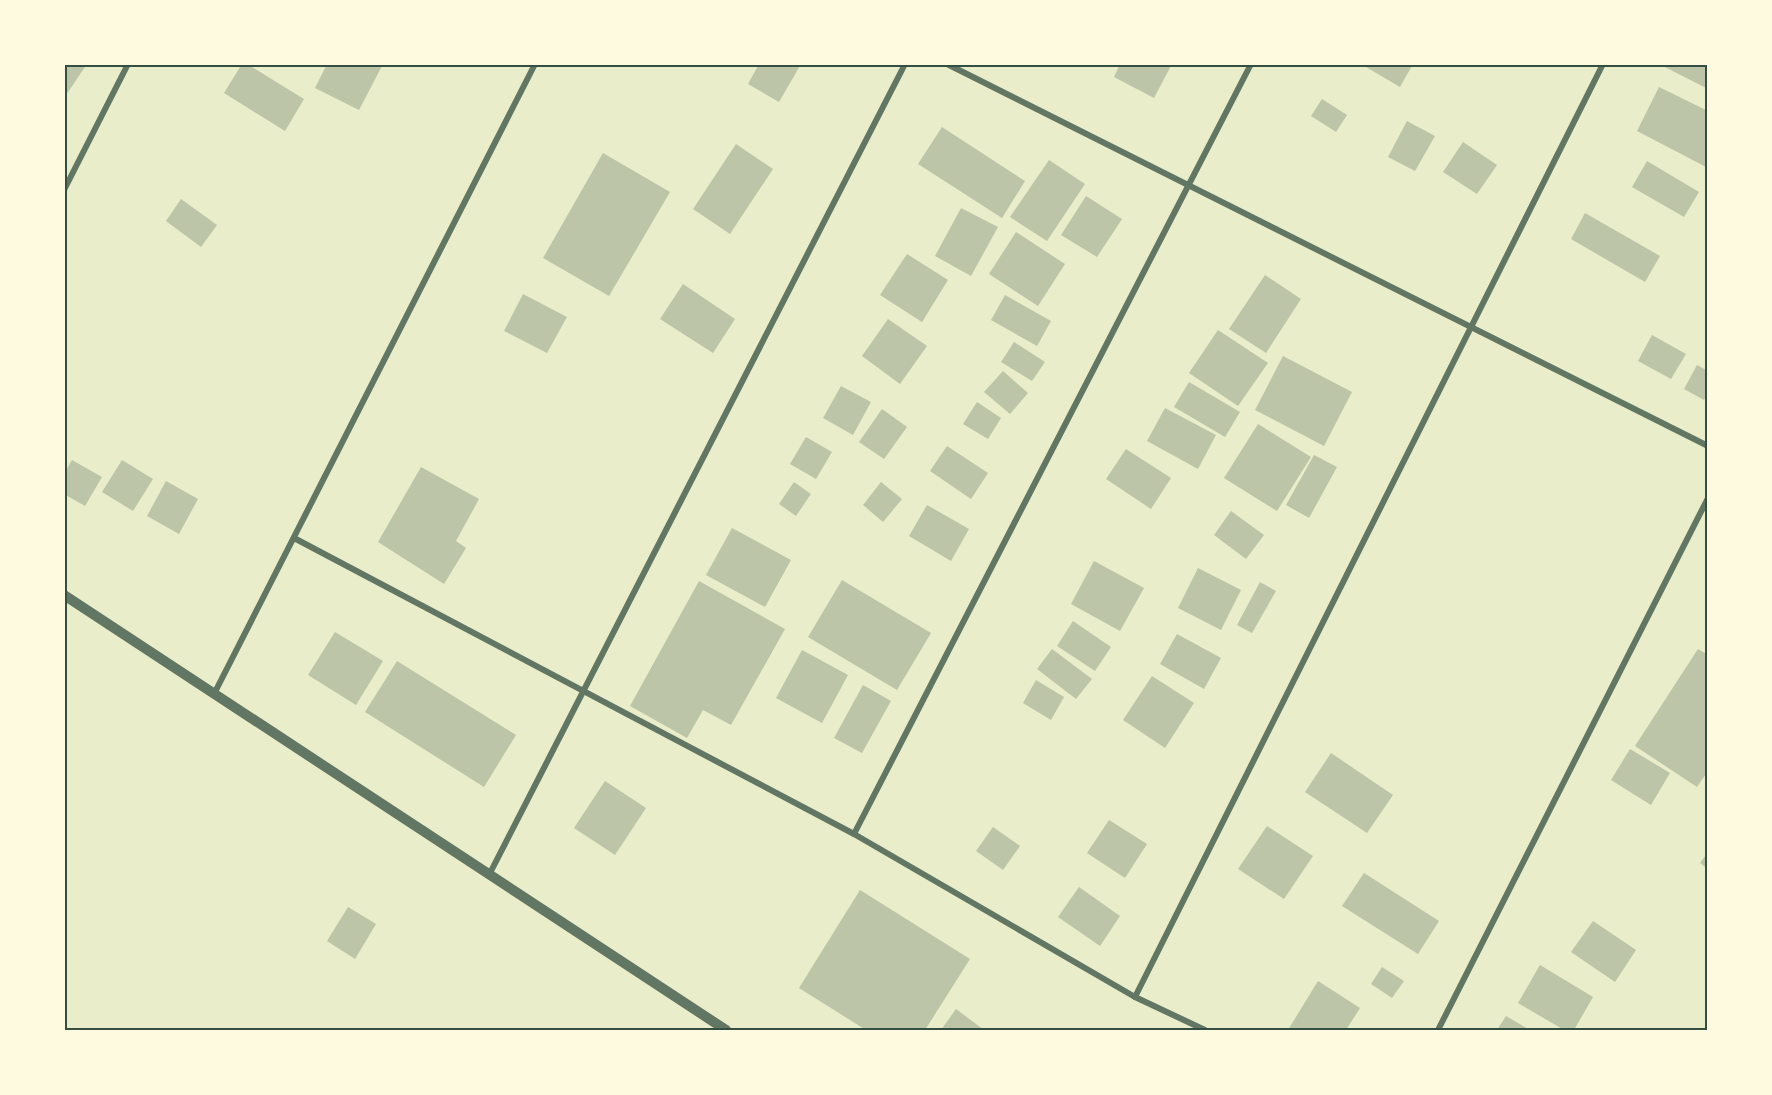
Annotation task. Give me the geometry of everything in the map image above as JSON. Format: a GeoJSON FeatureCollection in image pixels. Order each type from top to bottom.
{"type":"FeatureCollection","features":[{"type":"Feature","properties":{"kind":"street"},"geometry":{"type":"LineString","coordinates":[[64,190],[128,64]]}},
{"type":"Feature","properties":{"kind":"street"},"geometry":{"type":"LineString","coordinates":[[214,694],[535,64]]}},
{"type":"Feature","properties":{"kind":"street"},"geometry":{"type":"LineString","coordinates":[[489,875],[905,64]]}},
{"type":"Feature","properties":{"kind":"street"},"geometry":{"type":"LineString","coordinates":[[947,64],[1707,446]]}},
{"type":"Feature","properties":{"kind":"street"},"geometry":{"type":"LineString","coordinates":[[854,834],[1251,64]]}},
{"type":"Feature","properties":{"kind":"street"},"geometry":{"type":"LineString","coordinates":[[1135,997],[1603,64]]}},
{"type":"Feature","properties":{"kind":"street"},"geometry":{"type":"LineString","coordinates":[[1438,1030],[1707,498]]}},
{"type":"Feature","properties":{"kind":"street"},"geometry":{"type":"LineString","coordinates":[[294,538],[854,834],[1135,997],[1205,1030]]}},
{"type":"Feature","properties":{"kind":"street"},"geometry":{"type":"LineString","coordinates":[[64,595],[726,1030]]}},
{"type":"Feature","properties":{"kind":"building"},"geometry":{"type":"Polygon","coordinates":[[[64,64],[87,64],[64,98],[64,64]]]}},
{"type":"Feature","properties":{"kind":"building"},"geometry":{"type":"Polygon","coordinates":[[[242,64],[247,64],[304,99],[285,131],[224,93],[242,64]]]}},
{"type":"Feature","properties":{"kind":"building"},"geometry":{"type":"Polygon","coordinates":[[[327,64],[383,64],[359,110],[315,88],[327,64]]]}},
{"type":"Feature","properties":{"kind":"building"},"geometry":{"type":"Polygon","coordinates":[[[759,64],[801,64],[779,102],[748,84],[759,64]]]}},
{"type":"Feature","properties":{"kind":"building"},"geometry":{"type":"Polygon","coordinates":[[[1120,64],[1172,64],[1154,98],[1114,77],[1120,64]]]}},
{"type":"Feature","properties":{"kind":"building"},"geometry":{"type":"Polygon","coordinates":[[[1361,64],[1413,64],[1400,87],[1361,64]]]}},
{"type":"Feature","properties":{"kind":"building"},"geometry":{"type":"Polygon","coordinates":[[[1659,64],[1708,64],[1708,89],[1659,64]]]}},
{"type":"Feature","properties":{"kind":"building"},"geometry":{"type":"Polygon","coordinates":[[[1659,87],[1708,111],[1708,168],[1637,131],[1659,87]]]}},
{"type":"Feature","properties":{"kind":"building"},"geometry":{"type":"Polygon","coordinates":[[[1322,99],[1347,115],[1336,132],[1311,116],[1322,99]]]}},
{"type":"Feature","properties":{"kind":"building"},"geometry":{"type":"Polygon","coordinates":[[[1407,121],[1435,136],[1415,171],[1388,157],[1407,121]]]}},
{"type":"Feature","properties":{"kind":"building"},"geometry":{"type":"Polygon","coordinates":[[[942,127],[1025,181],[1002,218],[918,164],[942,127]]]}},
{"type":"Feature","properties":{"kind":"building"},"geometry":{"type":"Polygon","coordinates":[[[1463,142],[1497,165],[1477,194],[1443,172],[1463,142]]]}},
{"type":"Feature","properties":{"kind":"building"},"geometry":{"type":"Polygon","coordinates":[[[736,144],[773,169],[730,234],[693,209],[736,144]]]}},
{"type":"Feature","properties":{"kind":"building"},"geometry":{"type":"Polygon","coordinates":[[[603,153],[670,192],[609,296],[543,258],[603,153]]]}},
{"type":"Feature","properties":{"kind":"building"},"geometry":{"type":"Polygon","coordinates":[[[1049,160],[1085,184],[1047,241],[1010,217],[1049,160]]]}},
{"type":"Feature","properties":{"kind":"building"},"geometry":{"type":"Polygon","coordinates":[[[1647,161],[1699,192],[1684,217],[1632,187],[1647,161]]]}},
{"type":"Feature","properties":{"kind":"building"},"geometry":{"type":"Polygon","coordinates":[[[1086,196],[1122,219],[1097,257],[1061,235],[1086,196]]]}},
{"type":"Feature","properties":{"kind":"building"},"geometry":{"type":"Polygon","coordinates":[[[181,199],[217,225],[201,247],[166,221],[181,199]]]}},
{"type":"Feature","properties":{"kind":"building"},"geometry":{"type":"Polygon","coordinates":[[[961,208],[998,227],[971,276],[935,256],[961,208]]]}},
{"type":"Feature","properties":{"kind":"building"},"geometry":{"type":"Polygon","coordinates":[[[1585,213],[1660,256],[1645,282],[1571,239],[1585,213]]]}},
{"type":"Feature","properties":{"kind":"building"},"geometry":{"type":"Polygon","coordinates":[[[1016,232],[1065,264],[1038,306],[989,274],[1016,232]]]}},
{"type":"Feature","properties":{"kind":"building"},"geometry":{"type":"Polygon","coordinates":[[[907,254],[948,280],[922,322],[880,295],[907,254]]]}},
{"type":"Feature","properties":{"kind":"building"},"geometry":{"type":"Polygon","coordinates":[[[1265,275],[1301,299],[1266,353],[1229,329],[1265,275]]]}},
{"type":"Feature","properties":{"kind":"building"},"geometry":{"type":"Polygon","coordinates":[[[683,284],[735,319],[713,353],[660,319],[683,284]]]}},
{"type":"Feature","properties":{"kind":"building"},"geometry":{"type":"Polygon","coordinates":[[[523,294],[567,317],[547,353],[504,331],[523,294]]]}},
{"type":"Feature","properties":{"kind":"building"},"geometry":{"type":"Polygon","coordinates":[[[1005,295],[1051,321],[1037,346],[991,320],[1005,295]]]}},
{"type":"Feature","properties":{"kind":"building"},"geometry":{"type":"Polygon","coordinates":[[[888,319],[927,346],[900,384],[862,356],[888,319]]]}},
{"type":"Feature","properties":{"kind":"building"},"geometry":{"type":"Polygon","coordinates":[[[1218,330],[1268,363],[1238,406],[1189,373],[1218,330]]]}},
{"type":"Feature","properties":{"kind":"building"},"geometry":{"type":"Polygon","coordinates":[[[1652,335],[1686,354],[1671,379],[1638,361],[1652,335]]]}},
{"type":"Feature","properties":{"kind":"building"},"geometry":{"type":"Polygon","coordinates":[[[1014,342],[1045,362],[1032,381],[1001,362],[1014,342]]]}},
{"type":"Feature","properties":{"kind":"building"},"geometry":{"type":"Polygon","coordinates":[[[1283,356],[1352,392],[1324,446],[1255,410],[1283,356]]]}},
{"type":"Feature","properties":{"kind":"building"},"geometry":{"type":"Polygon","coordinates":[[[1697,365],[1708,371],[1708,394],[1704,400],[1684,389],[1697,365]]]}},
{"type":"Feature","properties":{"kind":"building"},"geometry":{"type":"Polygon","coordinates":[[[1003,371],[1028,393],[1010,414],[984,392],[1003,371]]]}},
{"type":"Feature","properties":{"kind":"building"},"geometry":{"type":"Polygon","coordinates":[[[1189,382],[1240,412],[1225,437],[1174,407],[1189,382]]]}},
{"type":"Feature","properties":{"kind":"building"},"geometry":{"type":"Polygon","coordinates":[[[841,386],[871,402],[853,435],[823,418],[841,386]]]}},
{"type":"Feature","properties":{"kind":"building"},"geometry":{"type":"Polygon","coordinates":[[[977,402],[1001,418],[988,439],[963,424],[977,402]]]}},
{"type":"Feature","properties":{"kind":"building"},"geometry":{"type":"Polygon","coordinates":[[[1165,408],[1216,435],[1198,469],[1147,441],[1165,408]]]}},
{"type":"Feature","properties":{"kind":"building"},"geometry":{"type":"Polygon","coordinates":[[[882,409],[907,427],[884,459],[859,442],[882,409]]]}},
{"type":"Feature","properties":{"kind":"building"},"geometry":{"type":"Polygon","coordinates":[[[1258,424],[1311,457],[1277,511],[1224,478],[1258,424]]]}},
{"type":"Feature","properties":{"kind":"building"},"geometry":{"type":"Polygon","coordinates":[[[806,437],[832,452],[816,479],[790,464],[806,437]]]}},
{"type":"Feature","properties":{"kind":"building"},"geometry":{"type":"Polygon","coordinates":[[[947,446],[988,473],[971,499],[930,471],[947,446]]]}},
{"type":"Feature","properties":{"kind":"building"},"geometry":{"type":"Polygon","coordinates":[[[1126,449],[1171,478],[1151,509],[1106,479],[1126,449]]]}},
{"type":"Feature","properties":{"kind":"building"},"geometry":{"type":"Polygon","coordinates":[[[1314,455],[1337,467],[1309,518],[1286,505],[1314,455]]]}},
{"type":"Feature","properties":{"kind":"building"},"geometry":{"type":"Polygon","coordinates":[[[72,460],[102,477],[85,506],[64,494],[64,474],[72,460]]]}},
{"type":"Feature","properties":{"kind":"building"},"geometry":{"type":"Polygon","coordinates":[[[122,460],[153,479],[133,511],[102,492],[122,460]]]}},
{"type":"Feature","properties":{"kind":"building"},"geometry":{"type":"Polygon","coordinates":[[[421,467],[479,499],[456,541],[466,548],[444,584],[378,542],[421,467]]]}},
{"type":"Feature","properties":{"kind":"building"},"geometry":{"type":"Polygon","coordinates":[[[166,481],[198,499],[179,534],[147,516],[166,481]]]}},
{"type":"Feature","properties":{"kind":"building"},"geometry":{"type":"Polygon","coordinates":[[[794,482],[811,494],[796,516],[779,504],[794,482]]]}},
{"type":"Feature","properties":{"kind":"building"},"geometry":{"type":"Polygon","coordinates":[[[881,482],[902,499],[883,522],[863,505],[881,482]]]}},
{"type":"Feature","properties":{"kind":"building"},"geometry":{"type":"Polygon","coordinates":[[[927,505],[969,529],[951,561],[909,536],[927,505]]]}},
{"type":"Feature","properties":{"kind":"building"},"geometry":{"type":"Polygon","coordinates":[[[1231,511],[1264,535],[1246,559],[1214,535],[1231,511]]]}},
{"type":"Feature","properties":{"kind":"building"},"geometry":{"type":"Polygon","coordinates":[[[732,528],[791,560],[765,607],[706,575],[732,528]]]}},
{"type":"Feature","properties":{"kind":"building"},"geometry":{"type":"Polygon","coordinates":[[[1094,561],[1144,588],[1120,631],[1071,604],[1094,561]]]}},
{"type":"Feature","properties":{"kind":"building"},"geometry":{"type":"Polygon","coordinates":[[[1198,568],[1241,590],[1221,630],[1178,608],[1198,568]]]}},
{"type":"Feature","properties":{"kind":"building"},"geometry":{"type":"Polygon","coordinates":[[[842,580],[931,633],[897,690],[808,637],[842,580]]]}},
{"type":"Feature","properties":{"kind":"building"},"geometry":{"type":"Polygon","coordinates":[[[699,581],[785,629],[731,725],[703,710],[687,738],[630,706],[699,581]]]}},
{"type":"Feature","properties":{"kind":"building"},"geometry":{"type":"Polygon","coordinates":[[[1260,582],[1276,591],[1252,633],[1237,625],[1260,582]]]}},
{"type":"Feature","properties":{"kind":"building"},"geometry":{"type":"Polygon","coordinates":[[[1073,621],[1111,647],[1095,671],[1057,646],[1073,621]]]}},
{"type":"Feature","properties":{"kind":"building"},"geometry":{"type":"Polygon","coordinates":[[[335,632],[383,661],[356,705],[308,675],[335,632]]]}},
{"type":"Feature","properties":{"kind":"building"},"geometry":{"type":"Polygon","coordinates":[[[1177,634],[1221,658],[1204,689],[1160,664],[1177,634]]]}},
{"type":"Feature","properties":{"kind":"building"},"geometry":{"type":"Polygon","coordinates":[[[1052,649],[1092,679],[1076,699],[1037,669],[1052,649]]]}},
{"type":"Feature","properties":{"kind":"building"},"geometry":{"type":"Polygon","coordinates":[[[1698,649],[1708,655],[1708,771],[1697,787],[1635,746],[1698,649]]]}},
{"type":"Feature","properties":{"kind":"building"},"geometry":{"type":"Polygon","coordinates":[[[802,650],[848,675],[822,723],[776,698],[802,650]]]}},
{"type":"Feature","properties":{"kind":"building"},"geometry":{"type":"Polygon","coordinates":[[[397,661],[516,735],[484,787],[365,712],[397,661]]]}},
{"type":"Feature","properties":{"kind":"building"},"geometry":{"type":"Polygon","coordinates":[[[1152,676],[1194,703],[1165,748],[1123,720],[1152,676]]]}},
{"type":"Feature","properties":{"kind":"building"},"geometry":{"type":"Polygon","coordinates":[[[1036,680],[1064,697],[1051,720],[1023,703],[1036,680]]]}},
{"type":"Feature","properties":{"kind":"building"},"geometry":{"type":"Polygon","coordinates":[[[863,685],[891,701],[862,753],[834,738],[863,685]]]}},
{"type":"Feature","properties":{"kind":"building"},"geometry":{"type":"Polygon","coordinates":[[[1630,749],[1670,773],[1651,805],[1611,780],[1630,749]]]}},
{"type":"Feature","properties":{"kind":"building"},"geometry":{"type":"Polygon","coordinates":[[[1331,753],[1393,795],[1367,833],[1305,792],[1331,753]]]}},
{"type":"Feature","properties":{"kind":"building"},"geometry":{"type":"Polygon","coordinates":[[[605,781],[646,808],[615,855],[574,828],[605,781]]]}},
{"type":"Feature","properties":{"kind":"building"},"geometry":{"type":"Polygon","coordinates":[[[1109,820],[1147,844],[1125,878],[1087,853],[1109,820]]]}},
{"type":"Feature","properties":{"kind":"building"},"geometry":{"type":"Polygon","coordinates":[[[1267,826],[1313,856],[1284,899],[1238,869],[1267,826]]]}},
{"type":"Feature","properties":{"kind":"building"},"geometry":{"type":"Polygon","coordinates":[[[993,827],[1020,846],[1003,870],[976,851],[993,827]]]}},
{"type":"Feature","properties":{"kind":"building"},"geometry":{"type":"Polygon","coordinates":[[[1708,852],[1708,869],[1700,863],[1708,852]]]}},
{"type":"Feature","properties":{"kind":"building"},"geometry":{"type":"Polygon","coordinates":[[[1364,873],[1439,921],[1418,954],[1342,906],[1364,873]]]}},
{"type":"Feature","properties":{"kind":"building"},"geometry":{"type":"Polygon","coordinates":[[[1079,887],[1120,916],[1100,946],[1058,917],[1079,887]]]}},
{"type":"Feature","properties":{"kind":"building"},"geometry":{"type":"Polygon","coordinates":[[[860,890],[970,959],[925,1030],[866,1030],[799,988],[860,890]]]}},
{"type":"Feature","properties":{"kind":"building"},"geometry":{"type":"Polygon","coordinates":[[[348,907],[376,924],[355,959],[327,941],[348,907]]]}},
{"type":"Feature","properties":{"kind":"building"},"geometry":{"type":"Polygon","coordinates":[[[1593,921],[1636,950],[1615,982],[1571,952],[1593,921]]]}},
{"type":"Feature","properties":{"kind":"building"},"geometry":{"type":"Polygon","coordinates":[[[1540,965],[1593,997],[1574,1030],[1564,1030],[1518,1003],[1540,965]]]}},
{"type":"Feature","properties":{"kind":"building"},"geometry":{"type":"Polygon","coordinates":[[[1382,967],[1404,981],[1392,998],[1371,984],[1382,967]]]}},
{"type":"Feature","properties":{"kind":"building"},"geometry":{"type":"Polygon","coordinates":[[[1318,981],[1360,1008],[1346,1030],[1288,1030],[1318,981]]]}},
{"type":"Feature","properties":{"kind":"building"},"geometry":{"type":"Polygon","coordinates":[[[956,1009],[984,1030],[941,1030],[956,1009]]]}},
{"type":"Feature","properties":{"kind":"building"},"geometry":{"type":"Polygon","coordinates":[[[1506,1016],[1530,1030],[1497,1030],[1506,1016]]]}}]}
